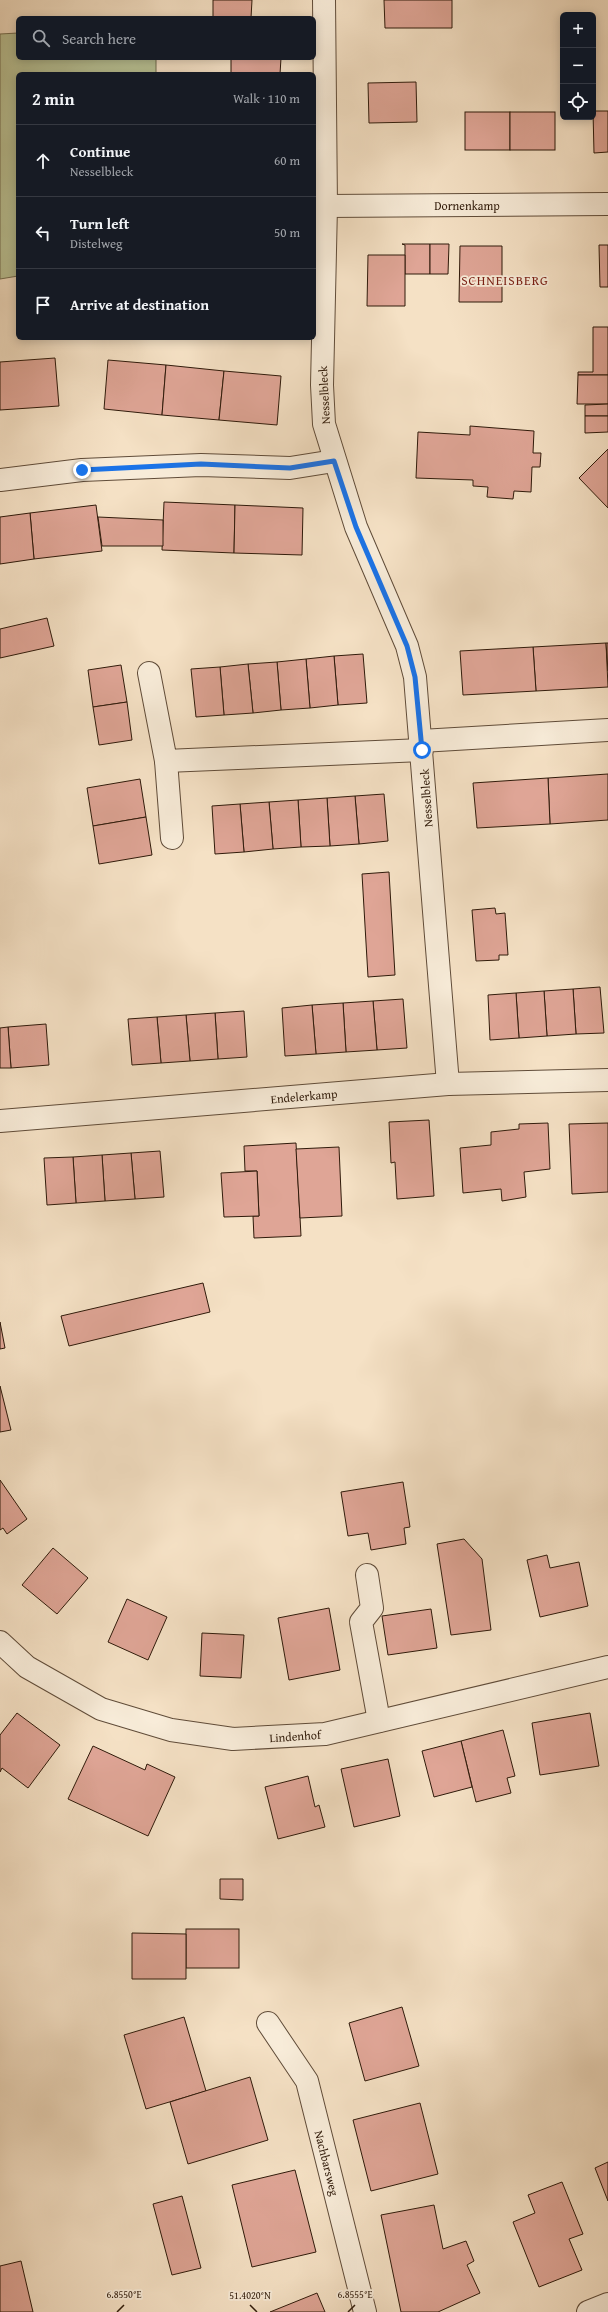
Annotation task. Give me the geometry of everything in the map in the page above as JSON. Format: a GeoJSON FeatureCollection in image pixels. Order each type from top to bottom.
{"type":"FeatureCollection","features":[{"type":"Feature","properties":{"kind":"street","name":"Nesselbleck"},"geometry":{"type":"LineString","coordinates":[[324,0],[326,206],[322,385],[324,424],[334,461],[356,527],[407,646],[415,677],[422,745],[448,1084]]}},
{"type":"Feature","properties":{"kind":"street","name":"Dornenkamp"},"geometry":{"type":"LineString","coordinates":[[326,206],[608,204]]}},
{"type":"Feature","properties":{"kind":"street"},"geometry":{"type":"LineString","coordinates":[[0,480],[82,470],[201,464],[290,468],[334,461]]}},
{"type":"Feature","properties":{"kind":"street"},"geometry":{"type":"LineString","coordinates":[[149,673],[166,761],[172,838]]}},
{"type":"Feature","properties":{"kind":"street"},"geometry":{"type":"LineString","coordinates":[[166,761],[422,745],[608,730]]}},
{"type":"Feature","properties":{"kind":"street","name":"Endelerkamp"},"geometry":{"type":"LineString","coordinates":[[0,1121],[448,1084],[608,1080]]}},
{"type":"Feature","properties":{"kind":"street"},"geometry":{"type":"LineString","coordinates":[[367,1575],[372,1608],[361,1622],[379,1721]]}},
{"type":"Feature","properties":{"kind":"street","name":"Lindenhof"},"geometry":{"type":"LineString","coordinates":[[0,1642],[26,1667],[101,1709],[171,1730],[233,1739],[325,1734],[608,1666]]}},
{"type":"Feature","properties":{"kind":"street","name":"Nachbarsweg"},"geometry":{"type":"LineString","coordinates":[[268,2023],[306,2081],[365,2312]]}},
{"type":"Feature","properties":{"kind":"street"},"geometry":{"type":"LineString","coordinates":[[588,2312],[608,2304]]}},
{"type":"Feature","properties":{"kind":"green space"},"geometry":{"type":"Polygon","coordinates":[[[16,33],[16,60],[156,60],[156,72],[16,72],[16,276],[0,279],[0,34],[16,33]]]}},
{"type":"Feature","properties":{"kind":"building"},"geometry":{"type":"Polygon","coordinates":[[[213,0],[252,0],[251,16],[213,16],[213,0]]]}},
{"type":"Feature","properties":{"kind":"building"},"geometry":{"type":"Polygon","coordinates":[[[384,0],[452,0],[452,28],[385,28],[384,0]]]}},
{"type":"Feature","properties":{"kind":"building"},"geometry":{"type":"Polygon","coordinates":[[[231,60],[281,60],[280,72],[231,72],[231,60]]]}},
{"type":"Feature","properties":{"kind":"building"},"geometry":{"type":"Polygon","coordinates":[[[416,82],[417,122],[369,123],[368,83],[416,82]]]}},
{"type":"Feature","properties":{"kind":"building"},"geometry":{"type":"Polygon","coordinates":[[[596,111],[608,111],[608,152],[594,153],[593,120],[596,120],[596,111]]]}},
{"type":"Feature","properties":{"kind":"building"},"geometry":{"type":"Polygon","coordinates":[[[465,112],[510,112],[510,150],[465,150],[465,112]]]}},
{"type":"Feature","properties":{"kind":"building"},"geometry":{"type":"Polygon","coordinates":[[[510,112],[555,112],[555,150],[510,150],[510,112]]]}},
{"type":"Feature","properties":{"kind":"building"},"geometry":{"type":"Polygon","coordinates":[[[402,244],[430,244],[430,274],[405,274],[405,245],[402,244]]]}},
{"type":"Feature","properties":{"kind":"building"},"geometry":{"type":"Polygon","coordinates":[[[430,244],[449,244],[448,274],[430,274],[430,244]]]}},
{"type":"Feature","properties":{"kind":"building"},"geometry":{"type":"Polygon","coordinates":[[[599,245],[608,245],[608,287],[600,287],[599,245]]]}},
{"type":"Feature","properties":{"kind":"building"},"geometry":{"type":"Polygon","coordinates":[[[460,246],[502,246],[502,302],[459,302],[460,246]]]}},
{"type":"Feature","properties":{"kind":"building"},"geometry":{"type":"Polygon","coordinates":[[[368,255],[405,255],[405,306],[367,306],[368,255]]]}},
{"type":"Feature","properties":{"kind":"building"},"geometry":{"type":"Polygon","coordinates":[[[593,327],[608,327],[608,375],[578,375],[578,372],[593,372],[593,327]]]}},
{"type":"Feature","properties":{"kind":"building"},"geometry":{"type":"Polygon","coordinates":[[[55,358],[59,406],[0,410],[0,362],[55,358]]]}},
{"type":"Feature","properties":{"kind":"building"},"geometry":{"type":"Polygon","coordinates":[[[108,360],[166,365],[162,415],[104,409],[108,360]]]}},
{"type":"Feature","properties":{"kind":"building"},"geometry":{"type":"Polygon","coordinates":[[[166,365],[224,371],[219,420],[162,415],[166,365]]]}},
{"type":"Feature","properties":{"kind":"building"},"geometry":{"type":"Polygon","coordinates":[[[224,371],[281,376],[277,425],[219,420],[224,371]]]}},
{"type":"Feature","properties":{"kind":"building"},"geometry":{"type":"Polygon","coordinates":[[[578,375],[608,375],[608,404],[577,404],[578,375]]]}},
{"type":"Feature","properties":{"kind":"building"},"geometry":{"type":"Polygon","coordinates":[[[608,404],[608,416],[585,416],[585,405],[608,404]]]}},
{"type":"Feature","properties":{"kind":"building"},"geometry":{"type":"Polygon","coordinates":[[[585,416],[608,416],[608,432],[585,433],[585,416]]]}},
{"type":"Feature","properties":{"kind":"building"},"geometry":{"type":"Polygon","coordinates":[[[470,426],[534,431],[533,453],[541,453],[540,467],[532,467],[531,492],[514,491],[513,499],[487,497],[488,487],[473,486],[473,480],[416,478],[418,432],[470,435],[470,426]]]}},
{"type":"Feature","properties":{"kind":"building"},"geometry":{"type":"Polygon","coordinates":[[[608,449],[608,508],[579,478],[608,449]]]}},
{"type":"Feature","properties":{"kind":"building"},"geometry":{"type":"Polygon","coordinates":[[[164,502],[235,505],[234,553],[162,550],[164,502]]]}},
{"type":"Feature","properties":{"kind":"building"},"geometry":{"type":"Polygon","coordinates":[[[96,505],[102,551],[34,559],[30,513],[96,505]]]}},
{"type":"Feature","properties":{"kind":"building"},"geometry":{"type":"Polygon","coordinates":[[[235,505],[303,508],[302,555],[234,553],[235,505]]]}},
{"type":"Feature","properties":{"kind":"building"},"geometry":{"type":"Polygon","coordinates":[[[30,513],[34,559],[0,564],[0,517],[30,513]]]}},
{"type":"Feature","properties":{"kind":"building"},"geometry":{"type":"Polygon","coordinates":[[[98,517],[163,520],[163,546],[102,546],[98,517]]]}},
{"type":"Feature","properties":{"kind":"building"},"geometry":{"type":"Polygon","coordinates":[[[47,618],[54,646],[0,658],[0,629],[47,618]]]}},
{"type":"Feature","properties":{"kind":"building"},"geometry":{"type":"Polygon","coordinates":[[[606,643],[608,687],[536,691],[533,647],[606,643]]]}},
{"type":"Feature","properties":{"kind":"building"},"geometry":{"type":"Polygon","coordinates":[[[606,643],[608,643],[608,671],[606,643]]]}},
{"type":"Feature","properties":{"kind":"building"},"geometry":{"type":"Polygon","coordinates":[[[533,647],[536,691],[463,695],[460,651],[533,647]]]}},
{"type":"Feature","properties":{"kind":"building"},"geometry":{"type":"Polygon","coordinates":[[[363,654],[367,703],[338,705],[334,656],[363,654]]]}},
{"type":"Feature","properties":{"kind":"building"},"geometry":{"type":"Polygon","coordinates":[[[334,656],[338,705],[310,708],[306,659],[334,656]]]}},
{"type":"Feature","properties":{"kind":"building"},"geometry":{"type":"Polygon","coordinates":[[[306,659],[310,708],[281,710],[277,662],[306,659]]]}},
{"type":"Feature","properties":{"kind":"building"},"geometry":{"type":"Polygon","coordinates":[[[277,662],[281,710],[253,713],[248,664],[277,662]]]}},
{"type":"Feature","properties":{"kind":"building"},"geometry":{"type":"Polygon","coordinates":[[[248,664],[253,713],[224,715],[220,667],[248,664]]]}},
{"type":"Feature","properties":{"kind":"building"},"geometry":{"type":"Polygon","coordinates":[[[121,665],[127,702],[93,707],[88,670],[121,665]]]}},
{"type":"Feature","properties":{"kind":"building"},"geometry":{"type":"Polygon","coordinates":[[[220,667],[224,715],[196,717],[191,669],[220,667]]]}},
{"type":"Feature","properties":{"kind":"building"},"geometry":{"type":"Polygon","coordinates":[[[127,702],[132,740],[99,745],[93,707],[127,702]]]}},
{"type":"Feature","properties":{"kind":"building"},"geometry":{"type":"Polygon","coordinates":[[[608,774],[608,820],[550,824],[548,778],[608,774]]]}},
{"type":"Feature","properties":{"kind":"building"},"geometry":{"type":"Polygon","coordinates":[[[548,778],[550,824],[477,828],[473,783],[548,778]]]}},
{"type":"Feature","properties":{"kind":"building"},"geometry":{"type":"Polygon","coordinates":[[[140,779],[146,817],[93,826],[87,788],[140,779]]]}},
{"type":"Feature","properties":{"kind":"building"},"geometry":{"type":"Polygon","coordinates":[[[384,794],[388,841],[359,844],[355,796],[384,794]]]}},
{"type":"Feature","properties":{"kind":"building"},"geometry":{"type":"Polygon","coordinates":[[[355,796],[359,844],[330,846],[327,798],[355,796]]]}},
{"type":"Feature","properties":{"kind":"building"},"geometry":{"type":"Polygon","coordinates":[[[327,798],[330,846],[301,847],[298,800],[327,798]]]}},
{"type":"Feature","properties":{"kind":"building"},"geometry":{"type":"Polygon","coordinates":[[[298,800],[301,847],[273,849],[269,802],[298,800]]]}},
{"type":"Feature","properties":{"kind":"building"},"geometry":{"type":"Polygon","coordinates":[[[269,802],[273,849],[244,852],[240,804],[269,802]]]}},
{"type":"Feature","properties":{"kind":"building"},"geometry":{"type":"Polygon","coordinates":[[[240,804],[244,852],[215,854],[212,806],[240,804]]]}},
{"type":"Feature","properties":{"kind":"building"},"geometry":{"type":"Polygon","coordinates":[[[146,817],[152,855],[99,864],[93,826],[146,817]]]}},
{"type":"Feature","properties":{"kind":"building"},"geometry":{"type":"Polygon","coordinates":[[[389,872],[395,975],[368,977],[362,874],[389,872]]]}},
{"type":"Feature","properties":{"kind":"building"},"geometry":{"type":"Polygon","coordinates":[[[495,908],[496,914],[505,913],[508,955],[499,955],[499,960],[476,961],[472,910],[495,908]]]}},
{"type":"Feature","properties":{"kind":"building"},"geometry":{"type":"Polygon","coordinates":[[[600,987],[604,1033],[576,1034],[573,989],[600,987]]]}},
{"type":"Feature","properties":{"kind":"building"},"geometry":{"type":"Polygon","coordinates":[[[573,989],[576,1034],[547,1036],[544,991],[573,989]]]}},
{"type":"Feature","properties":{"kind":"building"},"geometry":{"type":"Polygon","coordinates":[[[544,991],[547,1036],[519,1038],[516,993],[544,991]]]}},
{"type":"Feature","properties":{"kind":"building"},"geometry":{"type":"Polygon","coordinates":[[[516,993],[519,1038],[490,1040],[488,995],[516,993]]]}},
{"type":"Feature","properties":{"kind":"building"},"geometry":{"type":"Polygon","coordinates":[[[403,999],[407,1048],[377,1050],[373,1001],[403,999]]]}},
{"type":"Feature","properties":{"kind":"building"},"geometry":{"type":"Polygon","coordinates":[[[373,1001],[377,1050],[346,1052],[343,1003],[373,1001]]]}},
{"type":"Feature","properties":{"kind":"building"},"geometry":{"type":"Polygon","coordinates":[[[343,1003],[346,1052],[316,1054],[312,1005],[343,1003]]]}},
{"type":"Feature","properties":{"kind":"building"},"geometry":{"type":"Polygon","coordinates":[[[312,1005],[316,1054],[285,1056],[282,1008],[312,1005]]]}},
{"type":"Feature","properties":{"kind":"building"},"geometry":{"type":"Polygon","coordinates":[[[244,1011],[247,1057],[218,1059],[215,1013],[244,1011]]]}},
{"type":"Feature","properties":{"kind":"building"},"geometry":{"type":"Polygon","coordinates":[[[215,1013],[218,1059],[190,1061],[186,1015],[215,1013]]]}},
{"type":"Feature","properties":{"kind":"building"},"geometry":{"type":"Polygon","coordinates":[[[186,1015],[190,1061],[161,1063],[157,1017],[186,1015]]]}},
{"type":"Feature","properties":{"kind":"building"},"geometry":{"type":"Polygon","coordinates":[[[157,1017],[161,1063],[132,1065],[128,1019],[157,1017]]]}},
{"type":"Feature","properties":{"kind":"building"},"geometry":{"type":"Polygon","coordinates":[[[46,1024],[49,1065],[11,1068],[8,1027],[46,1024]]]}},
{"type":"Feature","properties":{"kind":"building"},"geometry":{"type":"Polygon","coordinates":[[[8,1027],[11,1068],[0,1068],[0,1028],[8,1027]]]}},
{"type":"Feature","properties":{"kind":"building"},"geometry":{"type":"Polygon","coordinates":[[[429,1120],[434,1196],[397,1199],[395,1162],[391,1163],[389,1122],[429,1120]]]}},
{"type":"Feature","properties":{"kind":"building"},"geometry":{"type":"Polygon","coordinates":[[[548,1123],[550,1169],[524,1172],[526,1197],[502,1201],[501,1189],[463,1193],[460,1148],[491,1145],[491,1132],[519,1129],[519,1124],[548,1123]]]}},
{"type":"Feature","properties":{"kind":"building"},"geometry":{"type":"Polygon","coordinates":[[[608,1123],[608,1192],[572,1194],[569,1124],[608,1123]]]}},
{"type":"Feature","properties":{"kind":"building"},"geometry":{"type":"Polygon","coordinates":[[[296,1143],[301,1236],[254,1238],[253,1216],[259,1216],[257,1171],[245,1171],[244,1146],[296,1143]]]}},
{"type":"Feature","properties":{"kind":"building"},"geometry":{"type":"Polygon","coordinates":[[[339,1147],[342,1216],[300,1218],[296,1149],[339,1147]]]}},
{"type":"Feature","properties":{"kind":"building"},"geometry":{"type":"Polygon","coordinates":[[[160,1151],[164,1197],[135,1199],[131,1153],[160,1151]]]}},
{"type":"Feature","properties":{"kind":"building"},"geometry":{"type":"Polygon","coordinates":[[[131,1153],[135,1199],[105,1201],[102,1155],[131,1153]]]}},
{"type":"Feature","properties":{"kind":"building"},"geometry":{"type":"Polygon","coordinates":[[[102,1155],[105,1201],[76,1203],[73,1157],[102,1155]]]}},
{"type":"Feature","properties":{"kind":"building"},"geometry":{"type":"Polygon","coordinates":[[[73,1157],[76,1203],[47,1205],[44,1158],[73,1157]]]}},
{"type":"Feature","properties":{"kind":"building"},"geometry":{"type":"Polygon","coordinates":[[[257,1171],[259,1216],[224,1217],[221,1173],[257,1171]]]}},
{"type":"Feature","properties":{"kind":"building"},"geometry":{"type":"Polygon","coordinates":[[[203,1283],[210,1312],[69,1346],[61,1316],[203,1283]]]}},
{"type":"Feature","properties":{"kind":"building"},"geometry":{"type":"Polygon","coordinates":[[[0,1322],[5,1348],[0,1349],[0,1322]]]}},
{"type":"Feature","properties":{"kind":"building"},"geometry":{"type":"Polygon","coordinates":[[[0,1386],[11,1430],[0,1432],[0,1386]]]}},
{"type":"Feature","properties":{"kind":"building"},"geometry":{"type":"Polygon","coordinates":[[[0,1480],[27,1519],[7,1534],[3,1528],[0,1530],[0,1480]]]}},
{"type":"Feature","properties":{"kind":"building"},"geometry":{"type":"Polygon","coordinates":[[[403,1482],[410,1527],[404,1528],[406,1544],[371,1550],[368,1533],[348,1536],[341,1492],[403,1482]]]}},
{"type":"Feature","properties":{"kind":"building"},"geometry":{"type":"Polygon","coordinates":[[[464,1539],[482,1559],[491,1630],[451,1635],[437,1544],[464,1539]]]}},
{"type":"Feature","properties":{"kind":"building"},"geometry":{"type":"Polygon","coordinates":[[[53,1548],[88,1578],[57,1614],[22,1585],[53,1548]]]}},
{"type":"Feature","properties":{"kind":"building"},"geometry":{"type":"Polygon","coordinates":[[[547,1555],[550,1568],[579,1562],[588,1606],[540,1617],[527,1560],[547,1555]]]}},
{"type":"Feature","properties":{"kind":"building"},"geometry":{"type":"Polygon","coordinates":[[[127,1599],[167,1617],[148,1660],[108,1642],[127,1599]]]}},
{"type":"Feature","properties":{"kind":"building"},"geometry":{"type":"Polygon","coordinates":[[[329,1608],[340,1670],[289,1680],[278,1618],[329,1608]]]}},
{"type":"Feature","properties":{"kind":"building"},"geometry":{"type":"Polygon","coordinates":[[[431,1609],[437,1648],[388,1655],[382,1616],[431,1609]]]}},
{"type":"Feature","properties":{"kind":"building"},"geometry":{"type":"Polygon","coordinates":[[[202,1633],[244,1635],[241,1678],[200,1676],[202,1633]]]}},
{"type":"Feature","properties":{"kind":"building"},"geometry":{"type":"Polygon","coordinates":[[[17,1713],[60,1745],[28,1788],[2,1768],[0,1772],[0,1735],[17,1713]]]}},
{"type":"Feature","properties":{"kind":"building"},"geometry":{"type":"Polygon","coordinates":[[[590,1713],[599,1766],[540,1775],[532,1723],[590,1713]]]}},
{"type":"Feature","properties":{"kind":"building"},"geometry":{"type":"Polygon","coordinates":[[[503,1730],[515,1776],[507,1778],[511,1793],[476,1802],[461,1741],[503,1730]]]}},
{"type":"Feature","properties":{"kind":"building"},"geometry":{"type":"Polygon","coordinates":[[[461,1741],[472,1787],[434,1797],[422,1751],[461,1741]]]}},
{"type":"Feature","properties":{"kind":"building"},"geometry":{"type":"Polygon","coordinates":[[[93,1746],[145,1770],[147,1764],[175,1777],[148,1836],[68,1799],[93,1746]]]}},
{"type":"Feature","properties":{"kind":"building"},"geometry":{"type":"Polygon","coordinates":[[[388,1759],[400,1816],[354,1827],[341,1769],[388,1759]]]}},
{"type":"Feature","properties":{"kind":"building"},"geometry":{"type":"Polygon","coordinates":[[[308,1776],[315,1807],[319,1805],[325,1827],[278,1839],[265,1787],[308,1776]]]}},
{"type":"Feature","properties":{"kind":"building"},"geometry":{"type":"Polygon","coordinates":[[[220,1879],[243,1879],[243,1900],[220,1899],[220,1879]]]}},
{"type":"Feature","properties":{"kind":"building"},"geometry":{"type":"Polygon","coordinates":[[[186,1929],[239,1929],[239,1968],[186,1968],[186,1929]]]}},
{"type":"Feature","properties":{"kind":"building"},"geometry":{"type":"Polygon","coordinates":[[[132,1933],[186,1934],[186,1979],[132,1979],[132,1933]]]}},
{"type":"Feature","properties":{"kind":"building"},"geometry":{"type":"Polygon","coordinates":[[[402,2007],[419,2066],[365,2081],[349,2023],[402,2007]]]}},
{"type":"Feature","properties":{"kind":"building"},"geometry":{"type":"Polygon","coordinates":[[[184,2017],[206,2091],[146,2109],[124,2035],[184,2017]]]}},
{"type":"Feature","properties":{"kind":"building"},"geometry":{"type":"Polygon","coordinates":[[[250,2077],[268,2140],[188,2164],[170,2102],[250,2077]]]}},
{"type":"Feature","properties":{"kind":"building"},"geometry":{"type":"Polygon","coordinates":[[[420,2103],[438,2174],[371,2191],[353,2120],[420,2103]]]}},
{"type":"Feature","properties":{"kind":"building"},"geometry":{"type":"Polygon","coordinates":[[[608,2162],[608,2201],[595,2168],[608,2162]]]}},
{"type":"Feature","properties":{"kind":"building"},"geometry":{"type":"Polygon","coordinates":[[[295,2170],[316,2252],[252,2267],[232,2185],[295,2170]]]}},
{"type":"Feature","properties":{"kind":"building"},"geometry":{"type":"Polygon","coordinates":[[[562,2182],[583,2234],[569,2239],[582,2270],[539,2287],[513,2222],[535,2213],[528,2195],[562,2182]]]}},
{"type":"Feature","properties":{"kind":"building"},"geometry":{"type":"Polygon","coordinates":[[[182,2196],[201,2268],[172,2275],[153,2204],[182,2196]]]}},
{"type":"Feature","properties":{"kind":"building"},"geometry":{"type":"Polygon","coordinates":[[[434,2205],[443,2249],[466,2241],[474,2261],[467,2265],[480,2293],[438,2312],[401,2312],[381,2215],[434,2205]]]}},
{"type":"Feature","properties":{"kind":"building"},"geometry":{"type":"Polygon","coordinates":[[[21,2261],[33,2312],[0,2312],[0,2266],[21,2261]]]}},
{"type":"Feature","properties":{"kind":"building"},"geometry":{"type":"Polygon","coordinates":[[[317,2293],[325,2312],[270,2312],[317,2293]]]}},
{"type":"Feature","properties":{"kind":"district","name":"SCHNEISBERG"},"geometry":{"type":"Point","coordinates":[505,280]}},
{"type":"Feature","properties":{"kind":"route"},"geometry":{"type":"LineString","coordinates":[[82,470],[201,464],[290,468],[334,461],[356,527],[407,646],[415,677],[422,750]]}}]}
